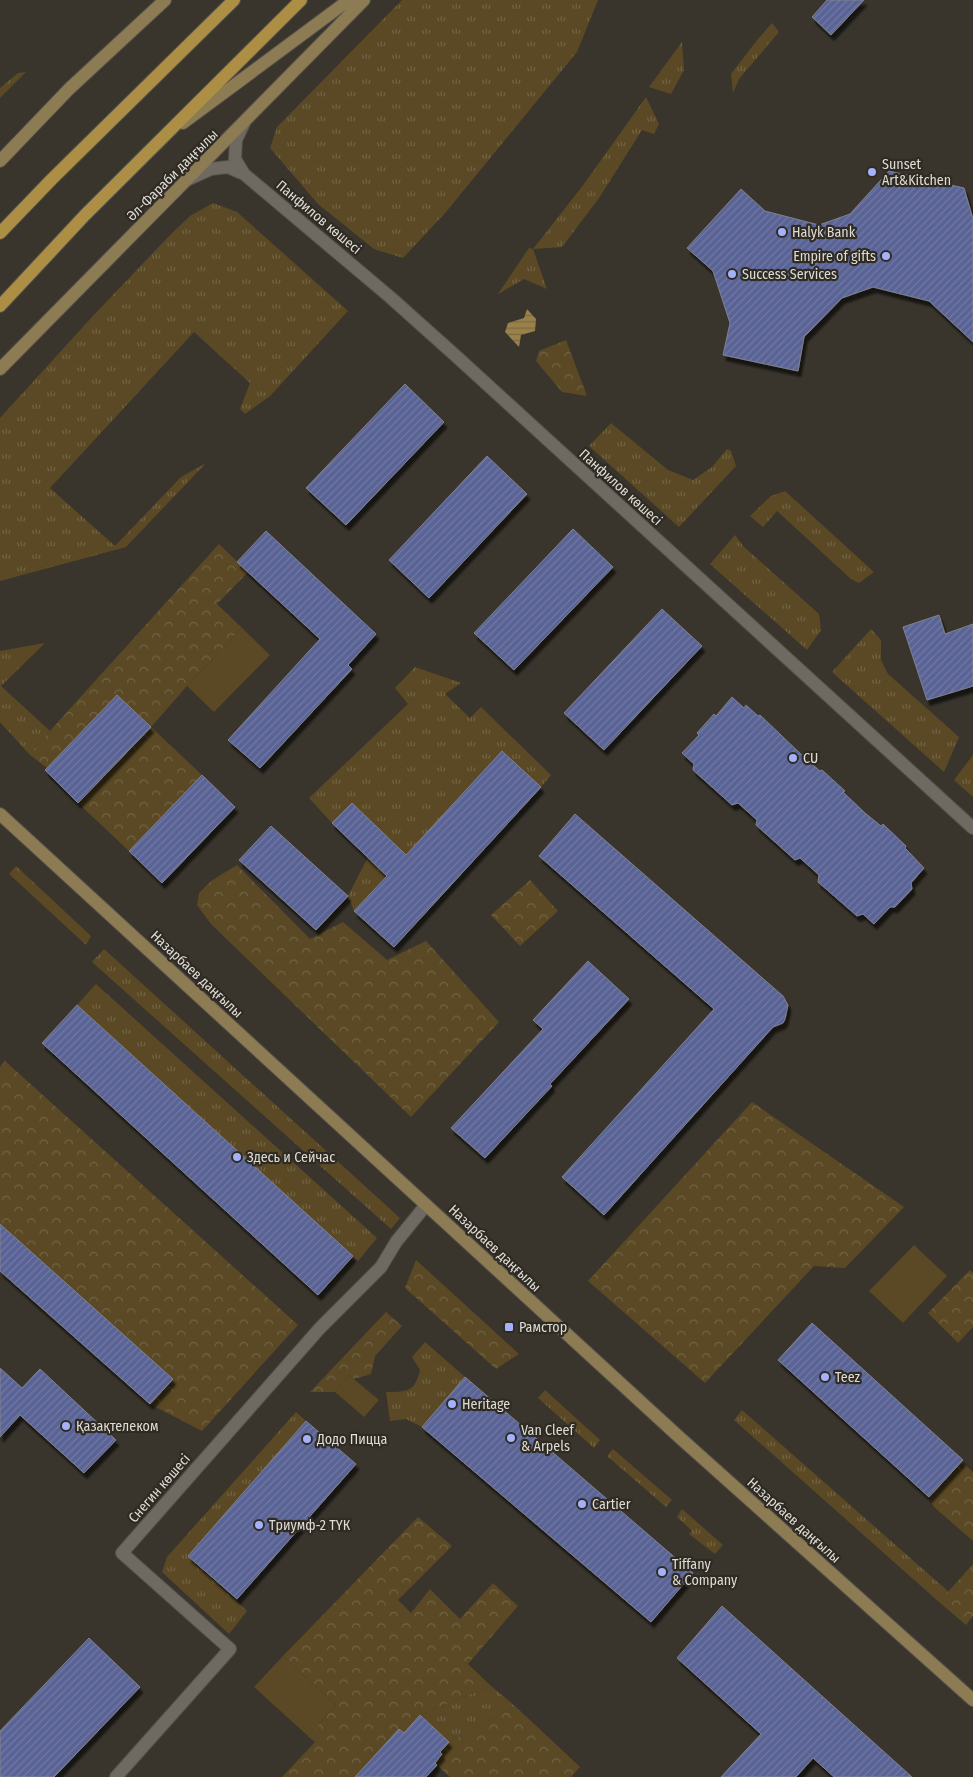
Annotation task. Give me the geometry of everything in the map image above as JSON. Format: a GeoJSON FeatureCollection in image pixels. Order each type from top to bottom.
{"type":"FeatureCollection","features":[{"type":"Feature","properties":{"kind":"main road"},"geometry":{"type":"LineString","coordinates":[[0,161],[69,90],[164,0]]}},
{"type":"Feature","properties":{"kind":"main road"},"geometry":{"type":"LineString","coordinates":[[0,233],[52,178],[234,0]]}},
{"type":"Feature","properties":{"kind":"main road"},"geometry":{"type":"LineString","coordinates":[[0,306],[157,142],[301,0]]}},
{"type":"Feature","properties":{"kind":"main road"},"geometry":{"type":"LineString","coordinates":[[157,142],[349,0]]}},
{"type":"Feature","properties":{"kind":"main road","name":"Әл-Фараби даңғылы"},"geometry":{"type":"LineString","coordinates":[[0,369],[364,0]]}},
{"type":"Feature","properties":{"kind":"main road","name":"Назарбаев даңғылы"},"geometry":{"type":"LineString","coordinates":[[0,814],[685,1443],[973,1700]]}},
{"type":"Feature","properties":{"kind":"street"},"geometry":{"type":"LineString","coordinates":[[244,123],[236,140],[235,159],[244,174]]}},
{"type":"Feature","properties":{"kind":"street"},"geometry":{"type":"LineString","coordinates":[[189,179],[211,170],[228,168],[244,174]]}},
{"type":"Feature","properties":{"kind":"street","name":"Панфилов көшесі"},"geometry":{"type":"LineString","coordinates":[[244,174],[390,297],[457,357],[973,828]]}},
{"type":"Feature","properties":{"kind":"street","name":"Снегин көшесі"},"geometry":{"type":"LineString","coordinates":[[116,1777],[230,1649],[122,1553],[320,1328],[381,1267],[396,1242],[426,1205]]}},
{"type":"Feature","properties":{"kind":"green space"},"geometry":{"type":"Polygon","coordinates":[[[402,0],[598,0],[577,52],[446,212],[403,258],[374,249],[318,204],[270,148],[277,127],[402,0]]]}},
{"type":"Feature","properties":{"kind":"green space"},"geometry":{"type":"Polygon","coordinates":[[[772,23],[779,32],[739,79],[733,93],[731,74],[772,23]]]}},
{"type":"Feature","properties":{"kind":"green space"},"geometry":{"type":"Polygon","coordinates":[[[682,42],[684,70],[671,94],[649,87],[682,42]]]}},
{"type":"Feature","properties":{"kind":"green space"},"geometry":{"type":"Polygon","coordinates":[[[26,72],[0,98],[0,88],[18,73],[26,72]]]}},
{"type":"Feature","properties":{"kind":"green space"},"geometry":{"type":"Polygon","coordinates":[[[646,97],[659,124],[654,134],[642,130],[599,198],[562,247],[533,249],[584,184],[646,97]]]}},
{"type":"Feature","properties":{"kind":"green space"},"geometry":{"type":"Polygon","coordinates":[[[213,203],[237,212],[348,311],[270,396],[245,414],[240,409],[250,383],[194,332],[50,488],[115,546],[181,477],[206,463],[126,547],[0,581],[0,418],[171,234],[190,216],[213,203]]]}},
{"type":"Feature","properties":{"kind":"green space"},"geometry":{"type":"Polygon","coordinates":[[[529,248],[533,249],[547,289],[524,279],[498,294],[529,248]]]}},
{"type":"Feature","properties":{"kind":"green space"},"geometry":{"type":"Polygon","coordinates":[[[566,340],[587,396],[562,392],[536,361],[539,351],[566,340]]]}},
{"type":"Feature","properties":{"kind":"green space"},"geometry":{"type":"Polygon","coordinates":[[[611,423],[668,470],[693,480],[712,467],[727,449],[731,451],[736,466],[679,527],[589,446],[611,423]]]}},
{"type":"Feature","properties":{"kind":"green space"},"geometry":{"type":"Polygon","coordinates":[[[785,491],[874,572],[859,583],[851,579],[777,511],[763,527],[750,516],[771,496],[785,491]]]}},
{"type":"Feature","properties":{"kind":"green space"},"geometry":{"type":"Polygon","coordinates":[[[735,535],[744,547],[819,614],[821,630],[807,650],[710,564],[735,535]]]}},
{"type":"Feature","properties":{"kind":"green space"},"geometry":{"type":"Polygon","coordinates":[[[219,544],[248,572],[217,604],[242,628],[151,727],[202,775],[129,851],[78,803],[150,727],[47,768],[29,754],[219,544]]]}},
{"type":"Feature","properties":{"kind":"green space"},"geometry":{"type":"Polygon","coordinates":[[[242,628],[270,655],[214,712],[187,686],[242,628]]]}},
{"type":"Feature","properties":{"kind":"green space"},"geometry":{"type":"Polygon","coordinates":[[[871,629],[881,640],[881,660],[888,674],[959,737],[944,772],[832,672],[871,629]]]}},
{"type":"Feature","properties":{"kind":"green space"},"geometry":{"type":"Polygon","coordinates":[[[45,643],[1,686],[50,731],[29,754],[0,722],[0,651],[45,643]]]}},
{"type":"Feature","properties":{"kind":"green space"},"geometry":{"type":"Polygon","coordinates":[[[415,667],[461,683],[445,694],[470,718],[481,707],[551,775],[541,787],[502,751],[354,911],[348,896],[368,857],[387,837],[352,803],[332,823],[309,798],[408,704],[395,688],[415,667]]]}},
{"type":"Feature","properties":{"kind":"green space"},"geometry":{"type":"Polygon","coordinates":[[[973,755],[973,797],[954,780],[973,755]]]}},
{"type":"Feature","properties":{"kind":"green space"},"geometry":{"type":"Polygon","coordinates":[[[237,865],[310,939],[343,922],[387,960],[426,941],[499,1022],[411,1117],[211,924],[197,905],[199,893],[211,881],[237,865]]]}},
{"type":"Feature","properties":{"kind":"green space"},"geometry":{"type":"Polygon","coordinates":[[[16,866],[91,936],[86,945],[9,874],[16,866]]]}},
{"type":"Feature","properties":{"kind":"green space"},"geometry":{"type":"Polygon","coordinates":[[[530,880],[558,911],[520,946],[491,915],[530,880]]]}},
{"type":"Feature","properties":{"kind":"green space"},"geometry":{"type":"Polygon","coordinates":[[[104,949],[400,1218],[391,1229],[92,962],[104,949]]]}},
{"type":"Feature","properties":{"kind":"green space"},"geometry":{"type":"Polygon","coordinates":[[[96,984],[377,1238],[358,1261],[77,1005],[96,984]]]}},
{"type":"Feature","properties":{"kind":"green space"},"geometry":{"type":"Polygon","coordinates":[[[5,1061],[298,1325],[202,1431],[150,1404],[173,1379],[0,1224],[0,1067],[5,1061]]]}},
{"type":"Feature","properties":{"kind":"green space"},"geometry":{"type":"Polygon","coordinates":[[[752,1102],[904,1207],[845,1268],[814,1266],[705,1383],[588,1281],[752,1102]]]}},
{"type":"Feature","properties":{"kind":"green space"},"geometry":{"type":"Polygon","coordinates":[[[914,1245],[947,1276],[903,1323],[869,1291],[914,1245]]]}},
{"type":"Feature","properties":{"kind":"green space"},"geometry":{"type":"Polygon","coordinates":[[[416,1260],[519,1354],[496,1369],[405,1288],[416,1260]]]}},
{"type":"Feature","properties":{"kind":"green space"},"geometry":{"type":"Polygon","coordinates":[[[970,1270],[973,1273],[973,1327],[958,1343],[928,1313],[970,1270]]]}},
{"type":"Feature","properties":{"kind":"green space"},"geometry":{"type":"Polygon","coordinates":[[[386,1312],[402,1326],[375,1356],[371,1374],[354,1379],[349,1375],[335,1392],[310,1392],[386,1312]]]}},
{"type":"Feature","properties":{"kind":"green space"},"geometry":{"type":"Polygon","coordinates":[[[425,1342],[465,1377],[422,1427],[406,1419],[390,1421],[386,1392],[405,1391],[413,1387],[420,1370],[412,1357],[425,1342]]]}},
{"type":"Feature","properties":{"kind":"green space"},"geometry":{"type":"Polygon","coordinates":[[[349,1375],[379,1400],[364,1417],[335,1392],[349,1375]]]}},
{"type":"Feature","properties":{"kind":"green space"},"geometry":{"type":"Polygon","coordinates":[[[545,1390],[600,1440],[594,1448],[538,1398],[545,1390]]]}},
{"type":"Feature","properties":{"kind":"green space"},"geometry":{"type":"Polygon","coordinates":[[[742,1410],[949,1592],[939,1602],[734,1420],[742,1410]]]}},
{"type":"Feature","properties":{"kind":"green space"},"geometry":{"type":"Polygon","coordinates":[[[296,1412],[306,1421],[188,1556],[247,1611],[229,1634],[162,1572],[167,1557],[296,1412]]]}},
{"type":"Feature","properties":{"kind":"green space"},"geometry":{"type":"Polygon","coordinates":[[[613,1449],[672,1500],[666,1507],[607,1456],[613,1449]]]}},
{"type":"Feature","properties":{"kind":"green space"},"geometry":{"type":"Polygon","coordinates":[[[962,1462],[973,1472],[973,1541],[934,1507],[929,1497],[962,1462]]]}},
{"type":"Feature","properties":{"kind":"green space"},"geometry":{"type":"Polygon","coordinates":[[[682,1509],[723,1545],[715,1554],[689,1534],[692,1531],[677,1517],[682,1509]]]}},
{"type":"Feature","properties":{"kind":"green space"},"geometry":{"type":"Polygon","coordinates":[[[418,1517],[452,1546],[398,1600],[411,1613],[430,1589],[460,1619],[493,1583],[518,1606],[468,1664],[491,1686],[420,1715],[404,1733],[399,1729],[359,1773],[363,1777],[282,1777],[315,1742],[308,1736],[336,1705],[283,1656],[418,1517]]]}},
{"type":"Feature","properties":{"kind":"green space"},"geometry":{"type":"Polygon","coordinates":[[[973,1564],[973,1616],[966,1625],[939,1602],[973,1564]]]}},
{"type":"Feature","properties":{"kind":"green space"},"geometry":{"type":"Polygon","coordinates":[[[283,1656],[336,1705],[308,1736],[254,1687],[283,1656]]]}},
{"type":"Feature","properties":{"kind":"green space"},"geometry":{"type":"Polygon","coordinates":[[[491,1686],[515,1706],[449,1742],[420,1715],[491,1686]]]}},
{"type":"Feature","properties":{"kind":"green space"},"geometry":{"type":"Polygon","coordinates":[[[515,1706],[580,1767],[571,1777],[450,1777],[435,1763],[442,1755],[440,1752],[449,1742],[515,1706]]]}},
{"type":"Feature","properties":{"kind":"shaded area"},"geometry":{"type":"Polygon","coordinates":[[[527,309],[536,319],[535,331],[521,335],[519,347],[505,332],[508,323],[524,318],[527,309]]]}},
{"type":"Feature","properties":{"kind":"building"},"geometry":{"type":"Polygon","coordinates":[[[827,0],[864,0],[831,35],[812,17],[827,0]]]}},
{"type":"Feature","properties":{"kind":"building"},"geometry":{"type":"Polygon","coordinates":[[[889,171],[964,188],[973,219],[973,342],[929,301],[873,287],[842,298],[804,337],[798,371],[723,355],[730,323],[713,271],[687,248],[741,189],[765,211],[819,225],[850,214],[889,171]]]}},
{"type":"Feature","properties":{"kind":"building"},"geometry":{"type":"Polygon","coordinates":[[[405,384],[444,422],[346,525],[306,488],[405,384]]]}},
{"type":"Feature","properties":{"kind":"building"},"geometry":{"type":"Polygon","coordinates":[[[487,456],[527,494],[429,598],[389,560],[487,456]]]}},
{"type":"Feature","properties":{"kind":"building"},"geometry":{"type":"Polygon","coordinates":[[[573,529],[613,567],[514,670],[474,633],[573,529]]]}},
{"type":"Feature","properties":{"kind":"building"},"geometry":{"type":"Polygon","coordinates":[[[266,531],[376,634],[348,665],[352,669],[260,768],[228,740],[320,639],[237,562],[266,531]]]}},
{"type":"Feature","properties":{"kind":"building"},"geometry":{"type":"Polygon","coordinates":[[[662,609],[702,646],[604,750],[564,713],[662,609]]]}},
{"type":"Feature","properties":{"kind":"building"},"geometry":{"type":"Polygon","coordinates":[[[939,615],[945,634],[973,624],[973,686],[927,700],[903,627],[939,615]]]}},
{"type":"Feature","properties":{"kind":"building"},"geometry":{"type":"Polygon","coordinates":[[[117,695],[151,727],[78,803],[45,770],[117,695]]]}},
{"type":"Feature","properties":{"kind":"building"},"geometry":{"type":"Polygon","coordinates":[[[732,697],[744,708],[746,705],[758,716],[760,715],[805,758],[820,771],[822,770],[845,791],[843,792],[865,813],[881,826],[883,824],[906,846],[905,848],[924,868],[911,883],[912,889],[895,907],[890,907],[874,924],[863,914],[857,916],[818,882],[819,875],[800,858],[795,860],[756,825],[757,820],[738,803],[732,805],[693,770],[694,764],[682,753],[699,735],[697,733],[714,714],[716,716],[732,697]]]}},
{"type":"Feature","properties":{"kind":"building"},"geometry":{"type":"Polygon","coordinates":[[[502,751],[541,787],[394,947],[354,911],[387,876],[332,823],[352,803],[406,855],[502,751]]]}},
{"type":"Feature","properties":{"kind":"building"},"geometry":{"type":"Polygon","coordinates":[[[202,775],[235,807],[162,883],[129,851],[202,775]]]}},
{"type":"Feature","properties":{"kind":"building"},"geometry":{"type":"Polygon","coordinates":[[[575,814],[783,996],[788,1005],[783,1023],[773,1027],[604,1215],[562,1177],[714,1009],[539,856],[575,814]]]}},
{"type":"Feature","properties":{"kind":"building"},"geometry":{"type":"Polygon","coordinates":[[[271,826],[348,896],[316,930],[239,860],[271,826]]]}},
{"type":"Feature","properties":{"kind":"building"},"geometry":{"type":"Polygon","coordinates":[[[588,961],[629,999],[485,1158],[451,1128],[543,1029],[533,1020],[588,961]]]}},
{"type":"Feature","properties":{"kind":"building"},"geometry":{"type":"Polygon","coordinates":[[[77,1005],[353,1256],[318,1295],[42,1043],[77,1005]]]}},
{"type":"Feature","properties":{"kind":"building"},"geometry":{"type":"Polygon","coordinates":[[[0,1224],[173,1379],[150,1404],[0,1271],[0,1224]]]}},
{"type":"Feature","properties":{"kind":"building"},"geometry":{"type":"Polygon","coordinates":[[[812,1323],[963,1460],[929,1497],[778,1360],[812,1323]]]}},
{"type":"Feature","properties":{"kind":"building","name":"Қазақтелеком"},"geometry":{"type":"Polygon","coordinates":[[[0,1368],[22,1388],[40,1369],[116,1440],[84,1473],[20,1415],[0,1437],[0,1368]]]}},
{"type":"Feature","properties":{"kind":"building"},"geometry":{"type":"Polygon","coordinates":[[[465,1377],[693,1573],[651,1622],[422,1427],[465,1377]]]}},
{"type":"Feature","properties":{"kind":"building","name":"Триумф-2 ТҮК"},"geometry":{"type":"Polygon","coordinates":[[[306,1421],[356,1464],[237,1599],[188,1556],[306,1421]]]}},
{"type":"Feature","properties":{"kind":"building"},"geometry":{"type":"Polygon","coordinates":[[[722,1606],[912,1777],[834,1777],[813,1758],[796,1777],[721,1777],[761,1734],[677,1658],[722,1606]]]}},
{"type":"Feature","properties":{"kind":"building"},"geometry":{"type":"Polygon","coordinates":[[[89,1638],[140,1687],[54,1777],[0,1777],[0,1731],[89,1638]]]}},
{"type":"Feature","properties":{"kind":"building"},"geometry":{"type":"Polygon","coordinates":[[[420,1715],[449,1742],[440,1752],[442,1754],[435,1763],[437,1765],[426,1777],[355,1777],[399,1729],[404,1733],[420,1715]]]}},
{"type":"Feature","properties":{"kind":"place","name":"Sunset Art&Kitchen"},"geometry":{"type":"Point","coordinates":[872,172]}},
{"type":"Feature","properties":{"kind":"place","name":"Halyk Bank"},"geometry":{"type":"Point","coordinates":[782,232]}},
{"type":"Feature","properties":{"kind":"place","name":"Empire of gifts"},"geometry":{"type":"Point","coordinates":[886,256]}},
{"type":"Feature","properties":{"kind":"place","name":"Success Services"},"geometry":{"type":"Point","coordinates":[732,274]}},
{"type":"Feature","properties":{"kind":"place","name":"CU"},"geometry":{"type":"Point","coordinates":[793,758]}},
{"type":"Feature","properties":{"kind":"place","name":"Здесь и Сейчас"},"geometry":{"type":"Point","coordinates":[237,1157]}},
{"type":"Feature","properties":{"kind":"place","name":"Рамстор"},"geometry":{"type":"Point","coordinates":[509,1327]}},
{"type":"Feature","properties":{"kind":"place","name":"Teez"},"geometry":{"type":"Point","coordinates":[825,1377]}},
{"type":"Feature","properties":{"kind":"place","name":"Heritage"},"geometry":{"type":"Point","coordinates":[452,1404]}},
{"type":"Feature","properties":{"kind":"place","name":"Қазақтелеком"},"geometry":{"type":"Point","coordinates":[66,1426]}},
{"type":"Feature","properties":{"kind":"place","name":"Van Cleef & Arpels"},"geometry":{"type":"Point","coordinates":[511,1438]}},
{"type":"Feature","properties":{"kind":"place","name":"Додо Пицца"},"geometry":{"type":"Point","coordinates":[307,1439]}},
{"type":"Feature","properties":{"kind":"place","name":"Cartier"},"geometry":{"type":"Point","coordinates":[582,1504]}},
{"type":"Feature","properties":{"kind":"place","name":"Триумф-2 ТҮК"},"geometry":{"type":"Point","coordinates":[259,1525]}},
{"type":"Feature","properties":{"kind":"place","name":"Tiffany & Company"},"geometry":{"type":"Point","coordinates":[662,1572]}}]}
